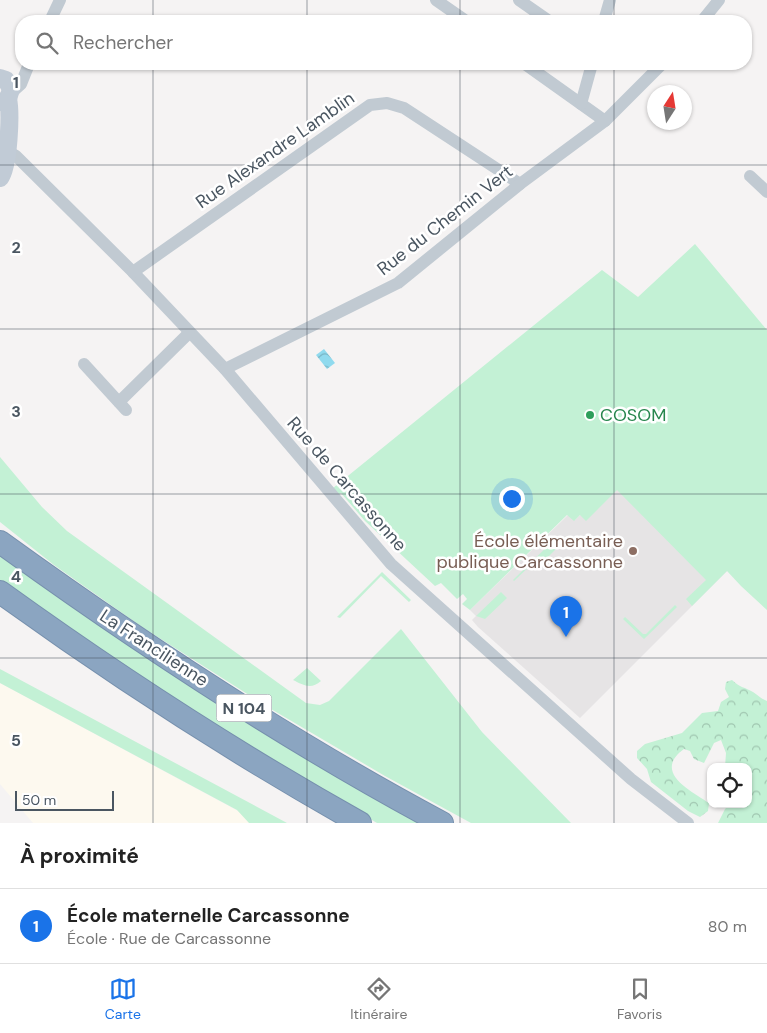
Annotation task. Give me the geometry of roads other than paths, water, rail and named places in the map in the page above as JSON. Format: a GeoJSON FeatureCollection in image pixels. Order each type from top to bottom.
{"type":"FeatureCollection","features":[{"type":"Feature","properties":{"kind":"highway","name":"La Francilienne"},"geometry":{"type":"LineString","coordinates":[[0,542],[116,624],[245,708],[317,752],[442,823]]}},
{"type":"Feature","properties":{"kind":"highway","name":"N 104"},"geometry":{"type":"LineString","coordinates":[[0,592],[222,742],[360,823]]}},
{"type":"Feature","properties":{"kind":"street"},"geometry":{"type":"LineString","coordinates":[[53,15],[60,0]]}},
{"type":"Feature","properties":{"kind":"street"},"geometry":{"type":"LineString","coordinates":[[436,0],[457,15]]}},
{"type":"Feature","properties":{"kind":"street"},"geometry":{"type":"LineString","coordinates":[[519,0],[540,15]]}},
{"type":"Feature","properties":{"kind":"street"},"geometry":{"type":"LineString","coordinates":[[606,15],[610,0]]}},
{"type":"Feature","properties":{"kind":"street"},"geometry":{"type":"LineString","coordinates":[[707,15],[719,0]]}},
{"type":"Feature","properties":{"kind":"street"},"geometry":{"type":"LineString","coordinates":[[0,178],[4,170],[5,90],[21,84],[26,70]]}},
{"type":"Feature","properties":{"kind":"street"},"geometry":{"type":"LineString","coordinates":[[533,70],[606,121]]}},
{"type":"Feature","properties":{"kind":"street"},"geometry":{"type":"LineString","coordinates":[[581,104],[590,70]]}},
{"type":"Feature","properties":{"kind":"street","name":"Rue du Chemin Vert"},"geometry":{"type":"LineString","coordinates":[[225,369],[398,283],[520,184],[606,121],[656,70]]}},
{"type":"Feature","properties":{"kind":"street","name":"Rue Alexandre Lamblin"},"geometry":{"type":"LineString","coordinates":[[133,272],[370,105],[387,103],[404,108],[520,184]]}},
{"type":"Feature","properties":{"kind":"street","name":"Rue de Carcassonne"},"geometry":{"type":"LineString","coordinates":[[4,149],[16,156],[133,272],[225,369],[391,564],[631,778],[688,823]]}},
{"type":"Feature","properties":{"kind":"street"},"geometry":{"type":"LineString","coordinates":[[750,176],[767,192]]}},
{"type":"Feature","properties":{"kind":"street"},"geometry":{"type":"LineString","coordinates":[[84,364],[122,406],[189,333]]}},
{"type":"Feature","properties":{"kind":"water"},"geometry":{"type":"Polygon","coordinates":[[[324,349],[335,363],[327,369],[316,355],[324,349]]]}},
{"type":"Feature","properties":{"kind":"place","name":"COSOM"},"geometry":{"type":"Point","coordinates":[590,415]}},
{"type":"Feature","properties":{"kind":"place","name":"École élémentaire publique Carcassonne"},"geometry":{"type":"Point","coordinates":[633,551]}},
{"type":"Feature","properties":{"kind":"place","name":"École maternelle Carcassonne"},"geometry":{"type":"Point","coordinates":[566,637]}}]}
